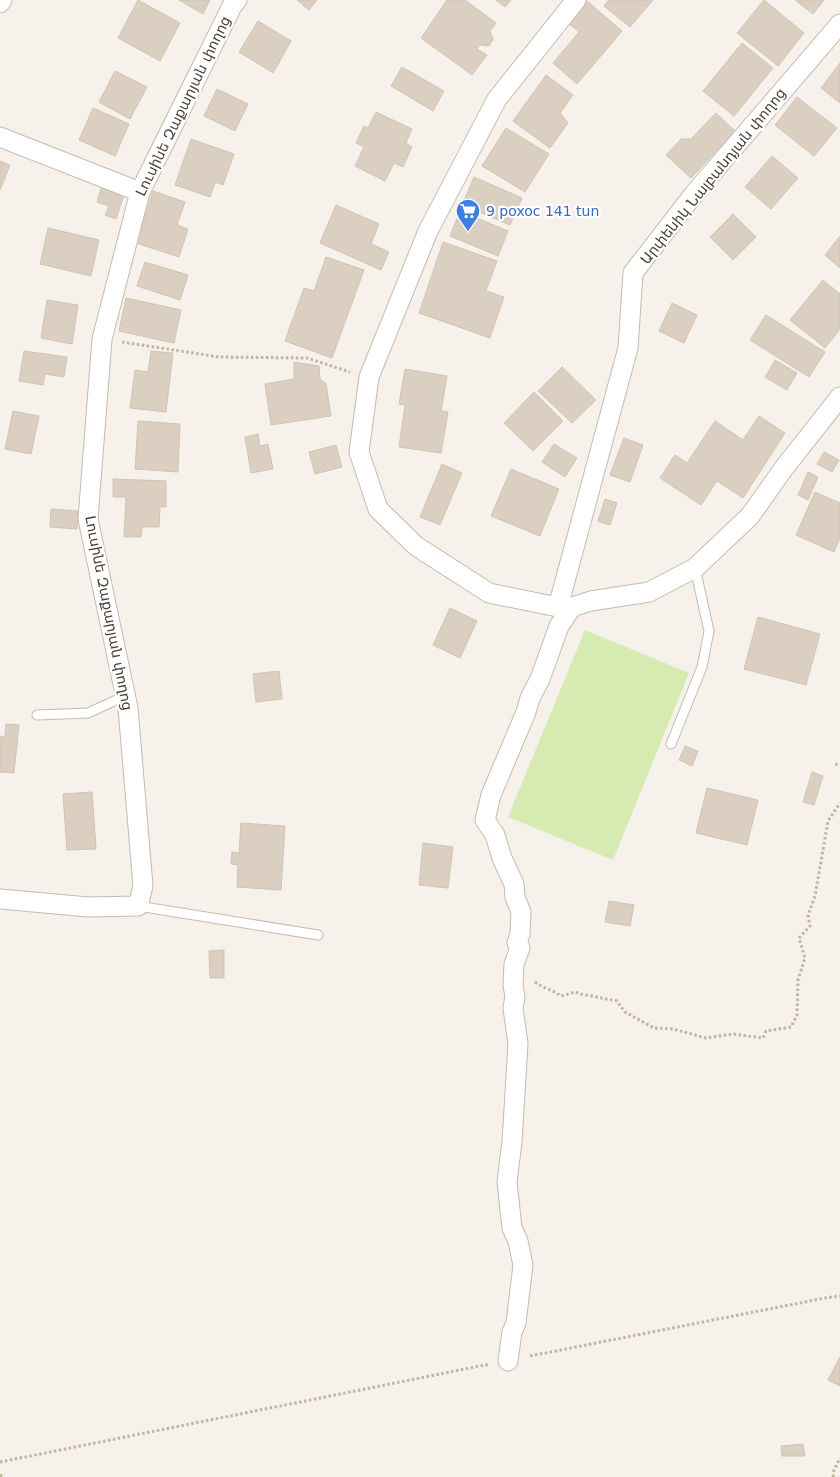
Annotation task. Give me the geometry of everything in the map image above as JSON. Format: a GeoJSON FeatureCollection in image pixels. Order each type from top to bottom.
{"type":"FeatureCollection","features":[{"type":"Feature","properties":{"kind":"street","name":"Լուսինե Զաքարյան փողոց"},"geometry":{"type":"LineString","coordinates":[[138,906],[143,886],[128,708],[88,519],[102,339],[140,192],[232,6],[237,0]]}},
{"type":"Feature","properties":{"kind":"street"},"geometry":{"type":"LineString","coordinates":[[576,0],[497,99],[428,231],[369,377],[359,452],[378,509],[416,546],[489,593],[565,607],[649,592],[695,568],[750,516],[784,468],[840,397]]}},
{"type":"Feature","properties":{"kind":"street","name":"Արփենիկ Նալբանդյան փողոց"},"geometry":{"type":"LineString","coordinates":[[508,1361],[512,1332],[516,1323],[523,1265],[518,1241],[512,1228],[507,1182],[512,1142],[518,1044],[513,1008],[515,997],[513,985],[514,964],[520,948],[517,943],[520,934],[521,912],[515,897],[514,884],[502,858],[495,835],[485,820],[491,795],[526,712],[530,698],[540,679],[565,607],[628,348],[633,273],[694,194],[840,24]]}},
{"type":"Feature","properties":{"kind":"street"},"geometry":{"type":"LineString","coordinates":[[0,137],[140,192]]}},
{"type":"Feature","properties":{"kind":"street"},"geometry":{"type":"LineString","coordinates":[[0,899],[88,907],[138,906]]}},
{"type":"Feature","properties":{"kind":"lane"},"geometry":{"type":"LineString","coordinates":[[671,744],[702,667],[709,631],[695,568]]}},
{"type":"Feature","properties":{"kind":"lane"},"geometry":{"type":"LineString","coordinates":[[37,715],[88,713],[125,696]]}},
{"type":"Feature","properties":{"kind":"lane"},"geometry":{"type":"LineString","coordinates":[[138,906],[318,935]]}},
{"type":"Feature","properties":{"kind":"path"},"geometry":{"type":"LineString","coordinates":[[102,339],[220,357],[307,358],[369,377]]}},
{"type":"Feature","properties":{"kind":"path"},"geometry":{"type":"LineString","coordinates":[[835,764],[840,765]]}},
{"type":"Feature","properties":{"kind":"path"},"geometry":{"type":"LineString","coordinates":[[531,979],[543,988],[553,990],[562,996],[575,992],[617,1001],[625,1012],[654,1028],[673,1029],[706,1038],[733,1034],[763,1038],[766,1031],[791,1027],[797,1015],[798,980],[805,958],[799,938],[810,926],[808,915],[815,896],[828,821],[840,803]]}},
{"type":"Feature","properties":{"kind":"path"},"geometry":{"type":"LineString","coordinates":[[0,1462],[840,1296]]}},
{"type":"Feature","properties":{"kind":"path"},"geometry":{"type":"LineString","coordinates":[[833,1477],[840,1458]]}},
{"type":"Feature","properties":{"kind":"path"},"geometry":{"type":"LineString","coordinates":[[0,1475],[4,1477]]}},
{"type":"Feature","properties":{"kind":"green space"},"geometry":{"type":"Polygon","coordinates":[[[585,630],[689,673],[613,860],[508,817],[585,630]]]}},
{"type":"Feature","properties":{"kind":"building"},"geometry":{"type":"Polygon","coordinates":[[[138,0],[180,23],[160,61],[118,38],[138,0]]]}},
{"type":"Feature","properties":{"kind":"building"},"geometry":{"type":"Polygon","coordinates":[[[179,0],[210,0],[203,14],[179,0]]]}},
{"type":"Feature","properties":{"kind":"building"},"geometry":{"type":"Polygon","coordinates":[[[297,0],[317,0],[309,10],[297,0]]]}},
{"type":"Feature","properties":{"kind":"building"},"geometry":{"type":"Polygon","coordinates":[[[447,0],[465,0],[496,23],[490,31],[493,39],[489,46],[480,45],[477,49],[487,55],[472,75],[421,38],[447,0]]]}},
{"type":"Feature","properties":{"kind":"building"},"geometry":{"type":"Polygon","coordinates":[[[496,0],[511,0],[505,7],[496,0]]]}},
{"type":"Feature","properties":{"kind":"building"},"geometry":{"type":"Polygon","coordinates":[[[609,0],[653,0],[630,27],[604,6],[609,0]]]}},
{"type":"Feature","properties":{"kind":"building"},"geometry":{"type":"Polygon","coordinates":[[[764,0],[804,33],[778,66],[737,33],[764,0]]]}},
{"type":"Feature","properties":{"kind":"building"},"geometry":{"type":"Polygon","coordinates":[[[795,0],[824,0],[813,14],[795,0]]]}},
{"type":"Feature","properties":{"kind":"building"},"geometry":{"type":"Polygon","coordinates":[[[587,1],[622,31],[577,84],[553,63],[579,32],[568,23],[587,1]]]}},
{"type":"Feature","properties":{"kind":"building"},"geometry":{"type":"Polygon","coordinates":[[[258,21],[291,41],[273,73],[239,52],[258,21]]]}},
{"type":"Feature","properties":{"kind":"building"},"geometry":{"type":"Polygon","coordinates":[[[742,43],[773,68],[734,116],[703,91],[742,43]]]}},
{"type":"Feature","properties":{"kind":"building"},"geometry":{"type":"Polygon","coordinates":[[[840,63],[840,103],[821,88],[840,63]]]}},
{"type":"Feature","properties":{"kind":"building"},"geometry":{"type":"Polygon","coordinates":[[[402,67],[444,91],[433,111],[391,86],[402,67]]]}},
{"type":"Feature","properties":{"kind":"building"},"geometry":{"type":"Polygon","coordinates":[[[115,71],[147,87],[130,119],[99,102],[115,71]]]}},
{"type":"Feature","properties":{"kind":"building"},"geometry":{"type":"Polygon","coordinates":[[[546,75],[573,95],[560,113],[568,123],[550,148],[513,121],[546,75]]]}},
{"type":"Feature","properties":{"kind":"building"},"geometry":{"type":"Polygon","coordinates":[[[217,89],[248,104],[235,131],[204,116],[217,89]]]}},
{"type":"Feature","properties":{"kind":"building"},"geometry":{"type":"Polygon","coordinates":[[[797,97],[837,128],[814,156],[775,125],[797,97]]]}},
{"type":"Feature","properties":{"kind":"building"},"geometry":{"type":"Polygon","coordinates":[[[93,108],[129,124],[115,156],[79,140],[93,108]]]}},
{"type":"Feature","properties":{"kind":"building"},"geometry":{"type":"Polygon","coordinates":[[[376,112],[412,129],[406,143],[412,147],[403,167],[394,163],[385,181],[355,166],[364,147],[356,143],[364,126],[368,128],[376,112]]]}},
{"type":"Feature","properties":{"kind":"building"},"geometry":{"type":"Polygon","coordinates":[[[716,113],[735,131],[691,178],[666,155],[681,139],[691,139],[716,113]]]}},
{"type":"Feature","properties":{"kind":"building"},"geometry":{"type":"Polygon","coordinates":[[[506,128],[549,154],[525,192],[482,166],[506,128]]]}},
{"type":"Feature","properties":{"kind":"building"},"geometry":{"type":"Polygon","coordinates":[[[191,139],[234,154],[223,185],[215,182],[210,197],[175,185],[191,139]]]}},
{"type":"Feature","properties":{"kind":"building"},"geometry":{"type":"Polygon","coordinates":[[[772,156],[798,178],[771,209],[745,187],[772,156]]]}},
{"type":"Feature","properties":{"kind":"building"},"geometry":{"type":"Polygon","coordinates":[[[0,161],[10,165],[0,190],[0,161]]]}},
{"type":"Feature","properties":{"kind":"building"},"geometry":{"type":"Polygon","coordinates":[[[474,177],[522,198],[510,225],[462,205],[474,177]]]}},
{"type":"Feature","properties":{"kind":"building"},"geometry":{"type":"Polygon","coordinates":[[[102,185],[125,192],[116,219],[105,215],[109,206],[97,202],[102,185]]]}},
{"type":"Feature","properties":{"kind":"building"},"geometry":{"type":"Polygon","coordinates":[[[153,191],[185,202],[177,225],[188,229],[179,257],[136,243],[153,191]]]}},
{"type":"Feature","properties":{"kind":"building"},"geometry":{"type":"Polygon","coordinates":[[[336,205],[379,224],[371,244],[389,252],[381,270],[320,243],[336,205]]]}},
{"type":"Feature","properties":{"kind":"building"},"geometry":{"type":"Polygon","coordinates":[[[460,211],[508,231],[498,256],[450,236],[460,211]]]}},
{"type":"Feature","properties":{"kind":"building"},"geometry":{"type":"Polygon","coordinates":[[[733,214],[756,237],[733,260],[710,237],[733,214]]]}},
{"type":"Feature","properties":{"kind":"building"},"geometry":{"type":"Polygon","coordinates":[[[48,228],[99,240],[91,276],[40,264],[48,228]]]}},
{"type":"Feature","properties":{"kind":"building"},"geometry":{"type":"Polygon","coordinates":[[[840,236],[840,268],[825,255],[840,236]]]}},
{"type":"Feature","properties":{"kind":"building"},"geometry":{"type":"Polygon","coordinates":[[[443,242],[497,261],[486,291],[504,297],[490,338],[419,313],[443,242]]]}},
{"type":"Feature","properties":{"kind":"building"},"geometry":{"type":"Polygon","coordinates":[[[326,257],[364,270],[332,358],[285,341],[304,288],[314,291],[326,257]]]}},
{"type":"Feature","properties":{"kind":"building"},"geometry":{"type":"Polygon","coordinates":[[[145,262],[188,275],[180,300],[137,286],[145,262]]]}},
{"type":"Feature","properties":{"kind":"building"},"geometry":{"type":"Polygon","coordinates":[[[823,280],[840,294],[840,329],[825,348],[790,320],[823,280]]]}},
{"type":"Feature","properties":{"kind":"building"},"geometry":{"type":"Polygon","coordinates":[[[126,298],[181,310],[174,343],[119,331],[126,298]]]}},
{"type":"Feature","properties":{"kind":"building"},"geometry":{"type":"Polygon","coordinates":[[[47,300],[78,305],[72,344],[41,338],[47,300]]]}},
{"type":"Feature","properties":{"kind":"building"},"geometry":{"type":"Polygon","coordinates":[[[672,303],[697,315],[684,343],[659,331],[672,303]]]}},
{"type":"Feature","properties":{"kind":"building"},"geometry":{"type":"Polygon","coordinates":[[[766,315],[825,352],[809,377],[750,340],[766,315]]]}},
{"type":"Feature","properties":{"kind":"building"},"geometry":{"type":"Polygon","coordinates":[[[24,351],[67,357],[64,377],[45,374],[43,385],[19,381],[24,351]]]}},
{"type":"Feature","properties":{"kind":"building"},"geometry":{"type":"Polygon","coordinates":[[[151,351],[173,353],[166,412],[130,408],[135,370],[148,372],[151,351]]]}},
{"type":"Feature","properties":{"kind":"building"},"geometry":{"type":"Polygon","coordinates":[[[775,360],[797,373],[787,390],[765,377],[775,360]]]}},
{"type":"Feature","properties":{"kind":"building"},"geometry":{"type":"Polygon","coordinates":[[[294,362],[319,366],[320,379],[326,384],[331,416],[271,425],[265,384],[294,379],[294,362]]]}},
{"type":"Feature","properties":{"kind":"building"},"geometry":{"type":"Polygon","coordinates":[[[562,367],[596,400],[572,423],[538,391],[562,367]]]}},
{"type":"Feature","properties":{"kind":"building"},"geometry":{"type":"Polygon","coordinates":[[[405,369],[447,376],[441,411],[448,412],[441,453],[399,447],[405,405],[399,404],[405,369]]]}},
{"type":"Feature","properties":{"kind":"building"},"geometry":{"type":"Polygon","coordinates":[[[534,392],[563,421],[533,451],[504,423],[534,392]]]}},
{"type":"Feature","properties":{"kind":"building"},"geometry":{"type":"Polygon","coordinates":[[[13,411],[39,416],[31,454],[5,449],[13,411]]]}},
{"type":"Feature","properties":{"kind":"building"},"geometry":{"type":"Polygon","coordinates":[[[759,416],[785,433],[743,498],[717,481],[701,505],[660,478],[675,455],[687,463],[715,421],[743,440],[759,416]]]}},
{"type":"Feature","properties":{"kind":"building"},"geometry":{"type":"Polygon","coordinates":[[[138,421],[180,424],[178,472],[135,469],[138,421]]]}},
{"type":"Feature","properties":{"kind":"building"},"geometry":{"type":"Polygon","coordinates":[[[258,434],[260,446],[268,444],[273,469],[251,473],[245,437],[258,434]]]}},
{"type":"Feature","properties":{"kind":"building"},"geometry":{"type":"Polygon","coordinates":[[[624,438],[643,445],[630,482],[610,475],[624,438]]]}},
{"type":"Feature","properties":{"kind":"building"},"geometry":{"type":"Polygon","coordinates":[[[554,444],[577,458],[565,477],[542,462],[554,444]]]}},
{"type":"Feature","properties":{"kind":"building"},"geometry":{"type":"Polygon","coordinates":[[[336,445],[342,467],[315,474],[309,452],[336,445]]]}},
{"type":"Feature","properties":{"kind":"building"},"geometry":{"type":"Polygon","coordinates":[[[824,452],[839,460],[832,472],[817,464],[824,452]]]}},
{"type":"Feature","properties":{"kind":"building"},"geometry":{"type":"Polygon","coordinates":[[[442,464],[462,473],[440,525],[420,517],[442,464]]]}},
{"type":"Feature","properties":{"kind":"building"},"geometry":{"type":"Polygon","coordinates":[[[511,469],[559,489],[540,536],[491,516],[511,469]]]}},
{"type":"Feature","properties":{"kind":"building"},"geometry":{"type":"Polygon","coordinates":[[[808,472],[818,477],[808,500],[798,495],[808,472]]]}},
{"type":"Feature","properties":{"kind":"building"},"geometry":{"type":"Polygon","coordinates":[[[113,479],[166,481],[166,507],[160,507],[159,527],[142,527],[141,537],[124,537],[126,497],[113,497],[113,479]]]}},
{"type":"Feature","properties":{"kind":"building"},"geometry":{"type":"Polygon","coordinates":[[[815,492],[840,503],[840,538],[834,552],[796,535],[815,492]]]}},
{"type":"Feature","properties":{"kind":"building"},"geometry":{"type":"Polygon","coordinates":[[[605,499],[617,503],[610,525],[598,521],[605,499]]]}},
{"type":"Feature","properties":{"kind":"building"},"geometry":{"type":"Polygon","coordinates":[[[51,509],[78,511],[77,529],[50,527],[51,509]]]}},
{"type":"Feature","properties":{"kind":"building"},"geometry":{"type":"Polygon","coordinates":[[[450,608],[477,621],[460,658],[433,645],[450,608]]]}},
{"type":"Feature","properties":{"kind":"building"},"geometry":{"type":"Polygon","coordinates":[[[758,617],[820,634],[806,685],[744,669],[758,617]]]}},
{"type":"Feature","properties":{"kind":"building"},"geometry":{"type":"Polygon","coordinates":[[[279,671],[282,699],[256,702],[253,674],[279,671]]]}},
{"type":"Feature","properties":{"kind":"building"},"geometry":{"type":"Polygon","coordinates":[[[6,724],[19,725],[14,773],[0,772],[0,736],[5,737],[6,724]]]}},
{"type":"Feature","properties":{"kind":"building"},"geometry":{"type":"Polygon","coordinates":[[[685,746],[698,751],[692,766],[679,760],[685,746]]]}},
{"type":"Feature","properties":{"kind":"building"},"geometry":{"type":"Polygon","coordinates":[[[812,772],[823,776],[814,805],[803,802],[812,772]]]}},
{"type":"Feature","properties":{"kind":"building"},"geometry":{"type":"Polygon","coordinates":[[[707,788],[758,800],[747,845],[696,833],[707,788]]]}},
{"type":"Feature","properties":{"kind":"building"},"geometry":{"type":"Polygon","coordinates":[[[92,792],[96,849],[67,850],[63,794],[92,792]]]}},
{"type":"Feature","properties":{"kind":"building"},"geometry":{"type":"Polygon","coordinates":[[[241,823],[285,826],[281,890],[237,887],[238,865],[231,864],[232,852],[239,853],[241,823]]]}},
{"type":"Feature","properties":{"kind":"building"},"geometry":{"type":"Polygon","coordinates":[[[423,843],[453,847],[448,888],[419,885],[423,843]]]}},
{"type":"Feature","properties":{"kind":"building"},"geometry":{"type":"Polygon","coordinates":[[[609,901],[634,905],[630,926],[605,922],[609,901]]]}},
{"type":"Feature","properties":{"kind":"building"},"geometry":{"type":"Polygon","coordinates":[[[224,950],[224,978],[210,978],[209,951],[224,950]]]}},
{"type":"Feature","properties":{"kind":"building"},"geometry":{"type":"Polygon","coordinates":[[[840,1357],[840,1386],[828,1380],[840,1357]]]}},
{"type":"Feature","properties":{"kind":"building"},"geometry":{"type":"Polygon","coordinates":[[[803,1444],[805,1456],[782,1456],[781,1446],[803,1444]]]}},
{"type":"Feature","properties":{"kind":"place","name":"9 poxoc 141 tun"},"geometry":{"type":"Point","coordinates":[468,232]}}]}
